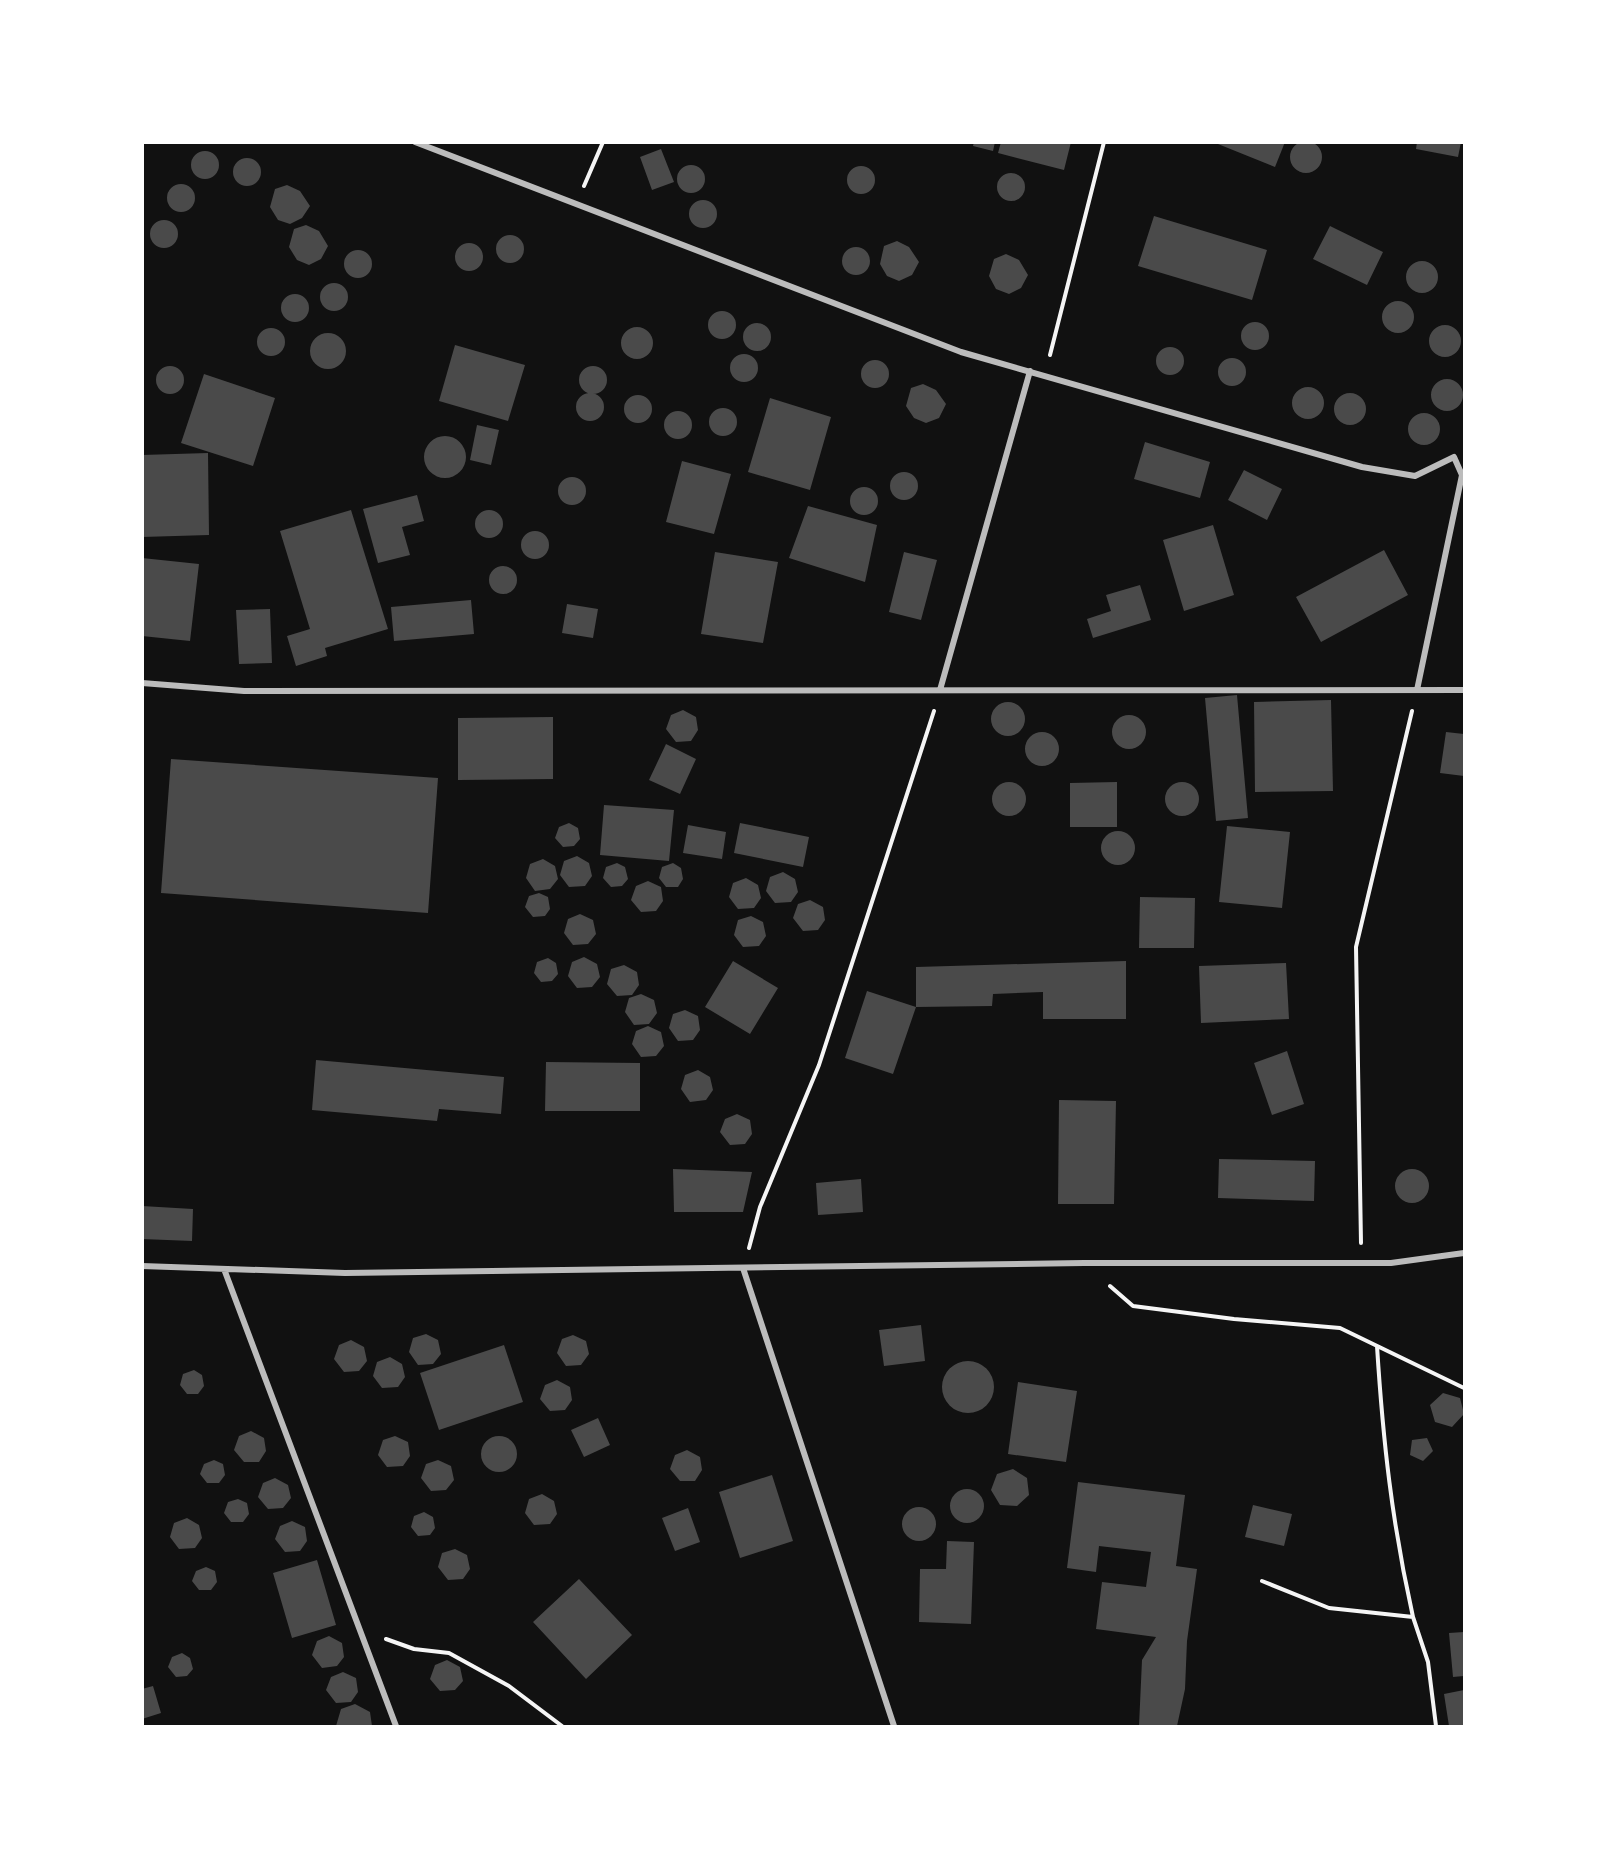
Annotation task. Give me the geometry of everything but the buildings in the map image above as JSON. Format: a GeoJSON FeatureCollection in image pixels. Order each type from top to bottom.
{"type":"FeatureCollection","features":[{"type":"Feature","properties":{"kind":"street"},"geometry":{"type":"LineString","coordinates":[[416,142],[961,352],[1362,467],[1415,476],[1454,457],[1462,475],[1417,690]]}},
{"type":"Feature","properties":{"kind":"street"},"geometry":{"type":"LineString","coordinates":[[940,690],[1030,371]]}},
{"type":"Feature","properties":{"kind":"street"},"geometry":{"type":"LineString","coordinates":[[142,683],[244,691],[1464,690]]}},
{"type":"Feature","properties":{"kind":"street"},"geometry":{"type":"LineString","coordinates":[[142,1266],[345,1273],[1084,1263],[1391,1263],[1464,1253]]}},
{"type":"Feature","properties":{"kind":"street"},"geometry":{"type":"LineString","coordinates":[[743,1268],[894,1726]]}},
{"type":"Feature","properties":{"kind":"street"},"geometry":{"type":"LineString","coordinates":[[224,1269],[396,1726]]}},
{"type":"Feature","properties":{"kind":"path"},"geometry":{"type":"LineString","coordinates":[[576,203],[603,142]]}},
{"type":"Feature","properties":{"kind":"path"},"geometry":{"type":"LineString","coordinates":[[1044,376],[1104,142]]}},
{"type":"Feature","properties":{"kind":"path"},"geometry":{"type":"LineString","coordinates":[[743,1268],[760,1208],[819,1065],[940,690]]}},
{"type":"Feature","properties":{"kind":"path"},"geometry":{"type":"LineString","coordinates":[[1361,1262],[1356,947],[1417,690]]}},
{"type":"Feature","properties":{"kind":"path"},"geometry":{"type":"LineString","coordinates":[[1084,1263],[1132,1306],[1234,1319],[1340,1328],[1464,1388]]}},
{"type":"Feature","properties":{"kind":"path"},"geometry":{"type":"LineString","coordinates":[[1377,1346],[1386,1469],[1395,1538],[1413,1617],[1428,1662],[1436,1726]]}},
{"type":"Feature","properties":{"kind":"path"},"geometry":{"type":"LineString","coordinates":[[1262,1581],[1329,1608],[1413,1617]]}},
{"type":"Feature","properties":{"kind":"path"},"geometry":{"type":"LineString","coordinates":[[360,1629],[414,1649],[449,1653],[509,1686],[562,1726]]}}]}
